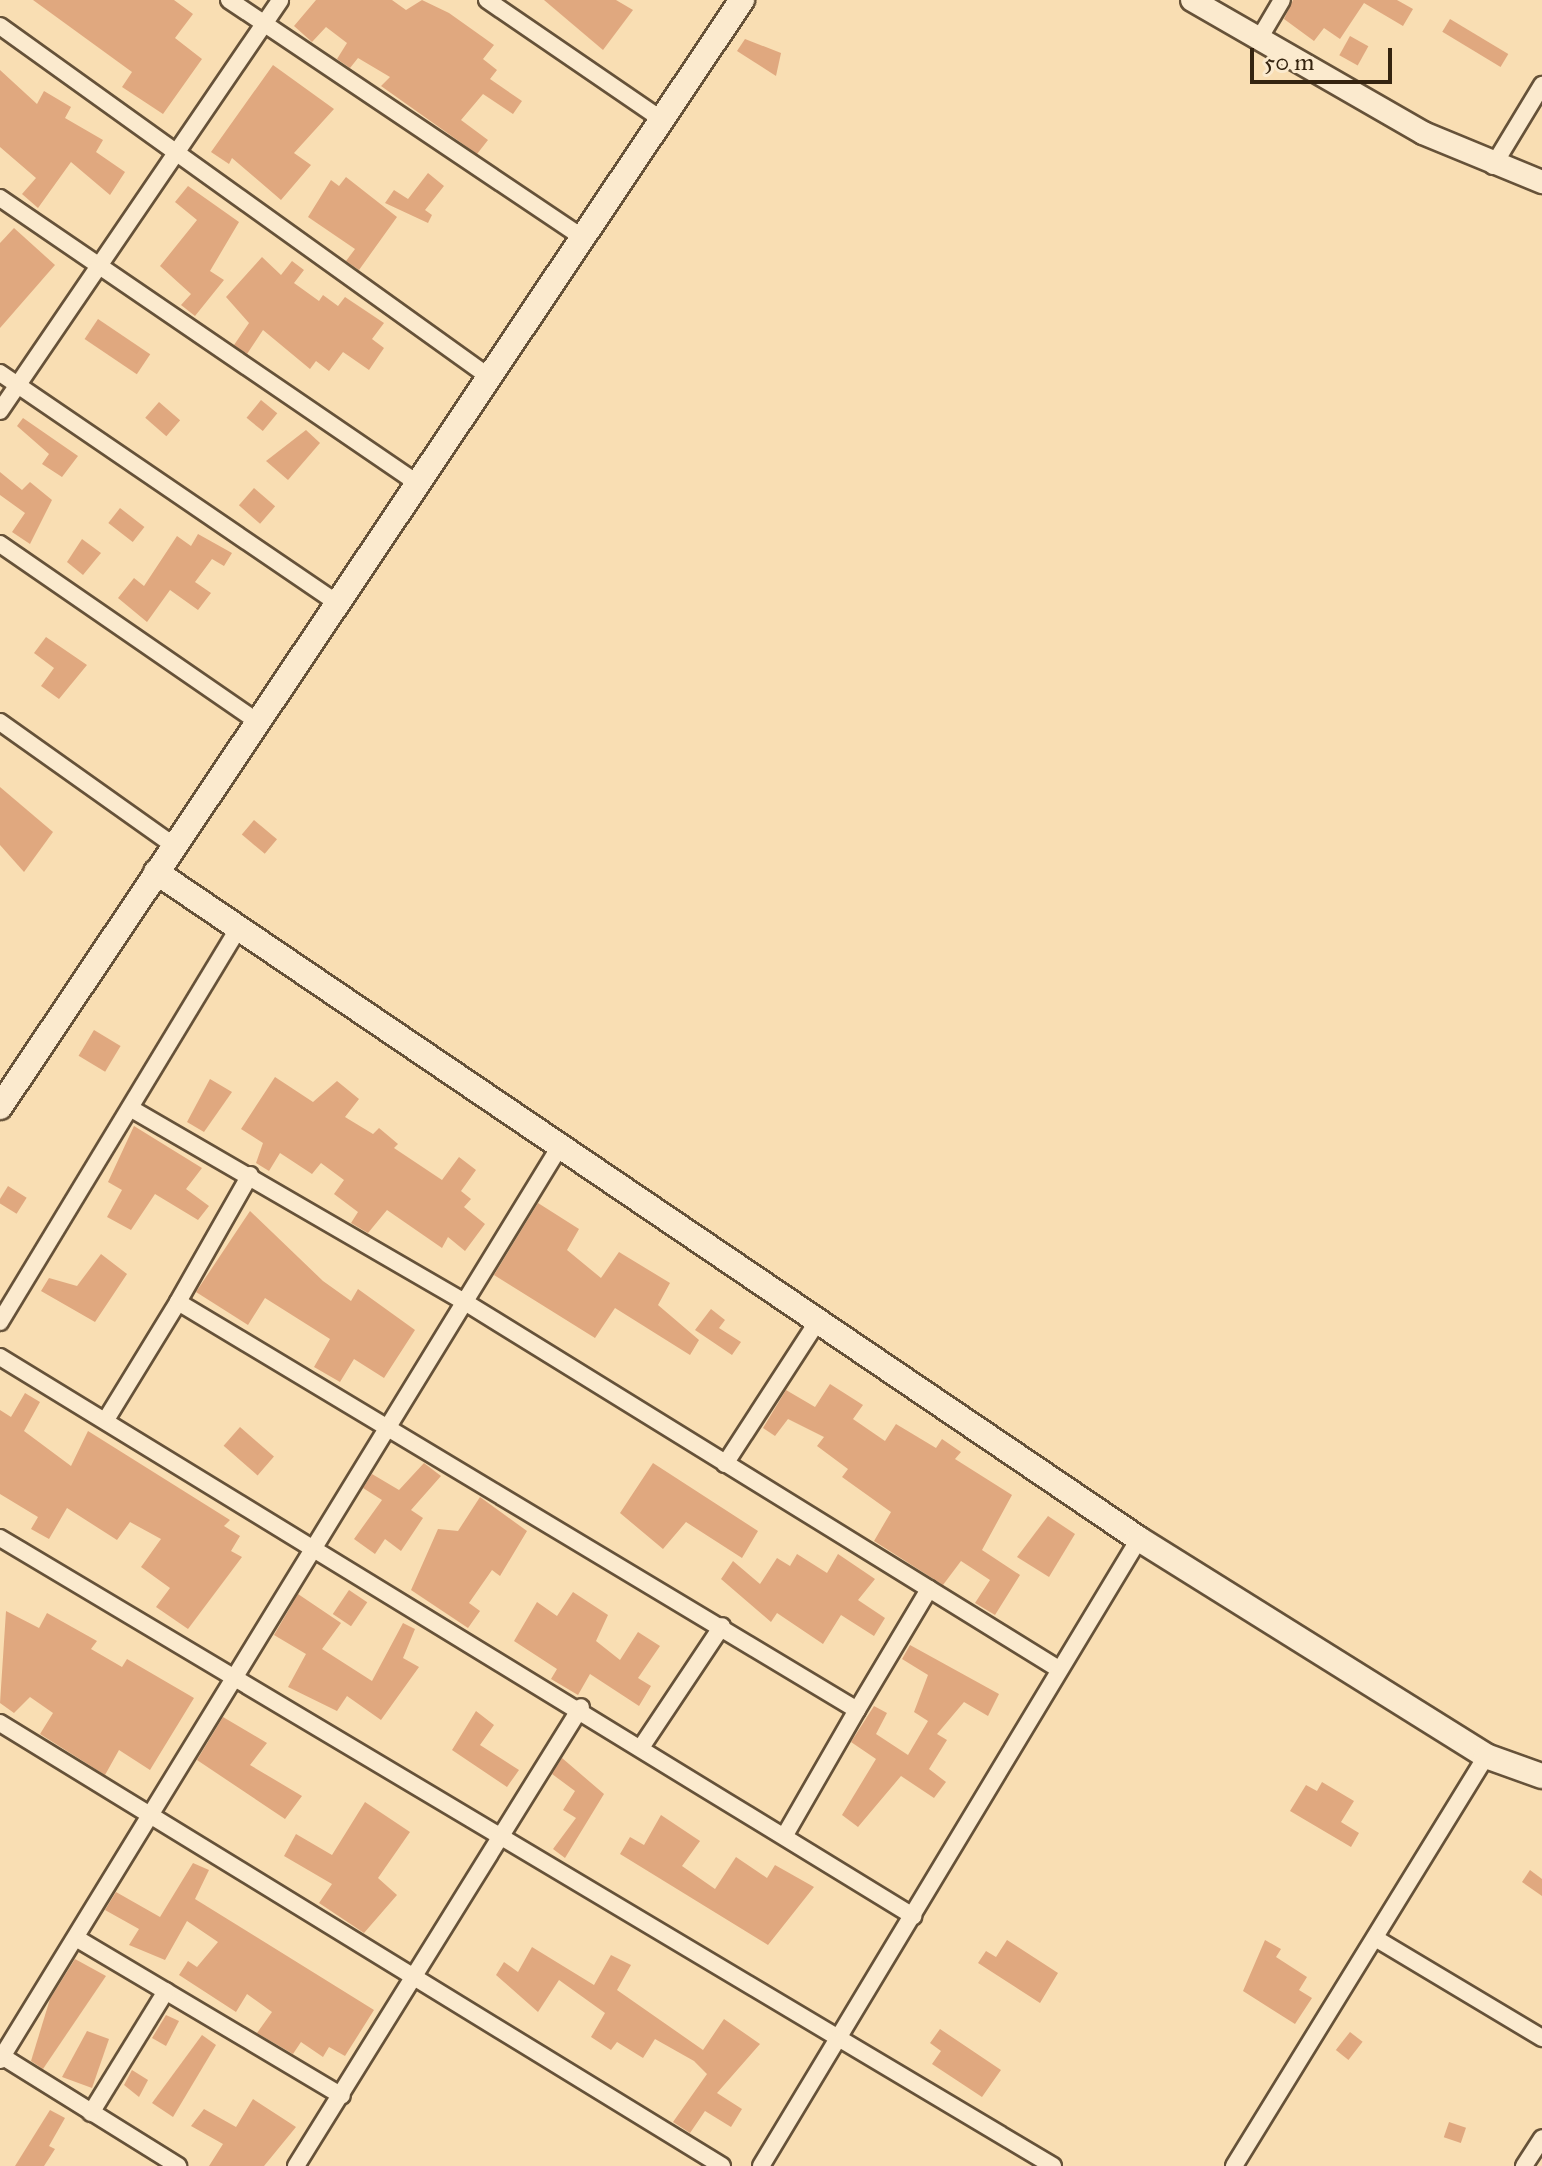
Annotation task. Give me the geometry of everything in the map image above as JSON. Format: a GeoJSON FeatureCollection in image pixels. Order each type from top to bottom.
{"type":"FeatureCollection","features":[{"type":"Feature","properties":{"kind":"main road"},"geometry":{"type":"LineString","coordinates":[[3,1096],[258,722],[417,483],[485,374],[742,0]]}},
{"type":"Feature","properties":{"kind":"main road"},"geometry":{"type":"LineString","coordinates":[[156,872],[240,925],[816,1324],[1139,1539],[1486,1756],[1542,1776]]}},
{"type":"Feature","properties":{"kind":"street"},"geometry":{"type":"LineString","coordinates":[[229,0],[580,236]]}},
{"type":"Feature","properties":{"kind":"street"},"geometry":{"type":"LineString","coordinates":[[0,411],[280,0]]}},
{"type":"Feature","properties":{"kind":"street"},"geometry":{"type":"LineString","coordinates":[[487,0],[662,120]]}},
{"type":"Feature","properties":{"kind":"street"},"geometry":{"type":"LineString","coordinates":[[1192,0],[1493,166],[1542,182]]}},
{"type":"Feature","properties":{"kind":"street"},"geometry":{"type":"LineString","coordinates":[[1259,39],[1282,0]]}},
{"type":"Feature","properties":{"kind":"street"},"geometry":{"type":"LineString","coordinates":[[0,26],[177,147],[343,278],[485,374]]}},
{"type":"Feature","properties":{"kind":"street"},"geometry":{"type":"LineString","coordinates":[[1493,166],[1542,85]]}},
{"type":"Feature","properties":{"kind":"street"},"geometry":{"type":"LineString","coordinates":[[0,198],[417,483]]}},
{"type":"Feature","properties":{"kind":"street"},"geometry":{"type":"LineString","coordinates":[[0,373],[337,603]]}},
{"type":"Feature","properties":{"kind":"street"},"geometry":{"type":"LineString","coordinates":[[0,544],[258,722]]}},
{"type":"Feature","properties":{"kind":"street"},"geometry":{"type":"LineString","coordinates":[[0,722],[173,845]]}},
{"type":"Feature","properties":{"kind":"street"},"geometry":{"type":"LineString","coordinates":[[0,1322],[240,925]]}},
{"type":"Feature","properties":{"kind":"street"},"geometry":{"type":"LineString","coordinates":[[130,1108],[460,1299],[1057,1668]]}},
{"type":"Feature","properties":{"kind":"street"},"geometry":{"type":"LineString","coordinates":[[178,2166],[1,2057],[76,1938],[460,1299],[560,1146]]}},
{"type":"Feature","properties":{"kind":"street"},"geometry":{"type":"LineString","coordinates":[[107,1418],[250,1175]]}},
{"type":"Feature","properties":{"kind":"street"},"geometry":{"type":"LineString","coordinates":[[178,1302],[387,1422],[857,1710]]}},
{"type":"Feature","properties":{"kind":"street"},"geometry":{"type":"LineString","coordinates":[[725,1464],[816,1324]]}},
{"type":"Feature","properties":{"kind":"street"},"geometry":{"type":"LineString","coordinates":[[0,1357],[313,1542],[913,1916]]}},
{"type":"Feature","properties":{"kind":"street"},"geometry":{"type":"LineString","coordinates":[[0,1538],[1053,2166]]}},
{"type":"Feature","properties":{"kind":"street"},"geometry":{"type":"LineString","coordinates":[[761,2166],[913,1916],[1057,1668],[1139,1539]]}},
{"type":"Feature","properties":{"kind":"street"},"geometry":{"type":"LineString","coordinates":[[785,1835],[929,1589]]}},
{"type":"Feature","properties":{"kind":"street"},"geometry":{"type":"LineString","coordinates":[[642,1746],[722,1626]]}},
{"type":"Feature","properties":{"kind":"street"},"geometry":{"type":"LineString","coordinates":[[296,2166],[419,1976],[581,1707]]}},
{"type":"Feature","properties":{"kind":"street"},"geometry":{"type":"LineString","coordinates":[[0,1723],[152,1811],[722,2166]]}},
{"type":"Feature","properties":{"kind":"street"},"geometry":{"type":"LineString","coordinates":[[1234,2166],[1486,1756]]}},
{"type":"Feature","properties":{"kind":"street"},"geometry":{"type":"LineString","coordinates":[[76,1938],[342,2096]]}},
{"type":"Feature","properties":{"kind":"street"},"geometry":{"type":"LineString","coordinates":[[1375,1938],[1542,2038]]}},
{"type":"Feature","properties":{"kind":"street"},"geometry":{"type":"LineString","coordinates":[[91,2113],[166,1991]]}},
{"type":"Feature","properties":{"kind":"street"},"geometry":{"type":"LineString","coordinates":[[1524,2166],[1542,2138]]}},
{"type":"Feature","properties":{"kind":"building"},"geometry":{"type":"Polygon","coordinates":[[[33,0],[174,0],[193,14],[175,38],[202,59],[163,114],[122,87],[132,72],[33,0]]]}},
{"type":"Feature","properties":{"kind":"building"},"geometry":{"type":"Polygon","coordinates":[[[316,0],[392,0],[406,10],[422,0],[449,13],[494,45],[483,59],[497,70],[490,79],[522,101],[513,114],[483,94],[461,120],[488,140],[477,154],[381,86],[390,77],[358,58],[350,68],[337,59],[347,43],[326,27],[312,42],[294,26],[316,0]]]}},
{"type":"Feature","properties":{"kind":"building"},"geometry":{"type":"Polygon","coordinates":[[[544,0],[616,0],[633,10],[603,50],[544,0]]]}},
{"type":"Feature","properties":{"kind":"building"},"geometry":{"type":"Polygon","coordinates":[[[1293,0],[1397,0],[1413,9],[1403,26],[1364,3],[1340,39],[1324,28],[1314,41],[1284,19],[1293,0]]]}},
{"type":"Feature","properties":{"kind":"building"},"geometry":{"type":"Polygon","coordinates":[[[1450,19],[1508,54],[1501,67],[1442,32],[1450,19]]]}},
{"type":"Feature","properties":{"kind":"building"},"geometry":{"type":"Polygon","coordinates":[[[1350,36],[1368,46],[1358,65],[1339,55],[1350,36]]]}},
{"type":"Feature","properties":{"kind":"building"},"geometry":{"type":"Polygon","coordinates":[[[745,39],[781,53],[776,76],[737,51],[745,39]]]}},
{"type":"Feature","properties":{"kind":"building"},"geometry":{"type":"Polygon","coordinates":[[[273,65],[334,109],[294,153],[311,165],[281,200],[232,158],[229,164],[211,152],[273,65]]]}},
{"type":"Feature","properties":{"kind":"building"},"geometry":{"type":"Polygon","coordinates":[[[0,70],[37,104],[44,91],[71,107],[65,118],[103,140],[96,152],[125,172],[110,195],[71,162],[38,208],[22,194],[36,178],[0,147],[0,70]]]}},
{"type":"Feature","properties":{"kind":"building"},"geometry":{"type":"Polygon","coordinates":[[[428,173],[444,186],[425,210],[432,215],[428,223],[385,203],[394,190],[408,199],[428,173]]]}},
{"type":"Feature","properties":{"kind":"building"},"geometry":{"type":"Polygon","coordinates":[[[346,177],[397,217],[359,270],[346,261],[355,249],[308,217],[331,180],[339,186],[346,177]]]}},
{"type":"Feature","properties":{"kind":"building"},"geometry":{"type":"Polygon","coordinates":[[[188,186],[239,222],[210,271],[224,280],[195,316],[181,305],[191,294],[160,266],[197,220],[175,202],[188,186]]]}},
{"type":"Feature","properties":{"kind":"building"},"geometry":{"type":"Polygon","coordinates":[[[14,228],[55,265],[0,328],[0,243],[14,228]]]}},
{"type":"Feature","properties":{"kind":"building"},"geometry":{"type":"Polygon","coordinates":[[[262,257],[281,275],[292,261],[304,270],[294,283],[319,301],[323,295],[338,306],[345,297],[384,323],[372,339],[384,348],[369,370],[343,352],[329,371],[316,361],[310,369],[263,330],[247,354],[234,345],[249,323],[226,297],[262,257]]]}},
{"type":"Feature","properties":{"kind":"building"},"geometry":{"type":"Polygon","coordinates":[[[98,319],[150,354],[137,374],[85,339],[98,319]]]}},
{"type":"Feature","properties":{"kind":"building"},"geometry":{"type":"Polygon","coordinates":[[[261,400],[277,413],[263,431],[247,418],[261,400]]]}},
{"type":"Feature","properties":{"kind":"building"},"geometry":{"type":"Polygon","coordinates":[[[159,402],[180,420],[166,436],[145,418],[159,402]]]}},
{"type":"Feature","properties":{"kind":"building"},"geometry":{"type":"Polygon","coordinates":[[[23,418],[78,456],[62,477],[42,464],[49,454],[17,426],[23,418]]]}},
{"type":"Feature","properties":{"kind":"building"},"geometry":{"type":"Polygon","coordinates":[[[306,430],[320,443],[288,480],[266,461],[306,430]]]}},
{"type":"Feature","properties":{"kind":"building"},"geometry":{"type":"Polygon","coordinates":[[[0,472],[22,490],[30,482],[52,500],[30,544],[12,532],[25,513],[0,495],[0,472]]]}},
{"type":"Feature","properties":{"kind":"building"},"geometry":{"type":"Polygon","coordinates":[[[254,488],[275,506],[260,524],[239,505],[254,488]]]}},
{"type":"Feature","properties":{"kind":"building"},"geometry":{"type":"Polygon","coordinates":[[[120,508],[144,527],[133,542],[108,523],[120,508]]]}},
{"type":"Feature","properties":{"kind":"building"},"geometry":{"type":"Polygon","coordinates":[[[198,534],[232,553],[224,566],[212,559],[195,582],[211,593],[198,610],[170,590],[147,622],[118,598],[134,578],[144,586],[177,536],[191,546],[198,534]]]}},
{"type":"Feature","properties":{"kind":"building"},"geometry":{"type":"Polygon","coordinates":[[[82,539],[101,553],[83,575],[67,562],[82,539]]]}},
{"type":"Feature","properties":{"kind":"building"},"geometry":{"type":"Polygon","coordinates":[[[46,637],[87,665],[59,699],[41,686],[54,668],[34,653],[46,637]]]}},
{"type":"Feature","properties":{"kind":"building"},"geometry":{"type":"Polygon","coordinates":[[[0,787],[53,832],[24,872],[0,845],[0,787]]]}},
{"type":"Feature","properties":{"kind":"building"},"geometry":{"type":"Polygon","coordinates":[[[254,820],[277,839],[265,854],[242,835],[254,820]]]}},
{"type":"Feature","properties":{"kind":"building"},"geometry":{"type":"Polygon","coordinates":[[[94,1030],[121,1046],[105,1072],[79,1056],[94,1030]]]}},
{"type":"Feature","properties":{"kind":"building"},"geometry":{"type":"Polygon","coordinates":[[[275,1077],[313,1102],[337,1081],[359,1099],[345,1117],[373,1134],[379,1128],[398,1144],[394,1148],[442,1180],[459,1157],[476,1170],[461,1191],[471,1199],[464,1207],[485,1224],[465,1251],[448,1237],[442,1248],[387,1210],[368,1233],[351,1223],[358,1212],[334,1194],[344,1180],[321,1163],[312,1174],[280,1153],[269,1171],[256,1163],[263,1143],[241,1129],[275,1077]]]}},
{"type":"Feature","properties":{"kind":"building"},"geometry":{"type":"Polygon","coordinates":[[[210,1079],[232,1092],[204,1132],[187,1122],[210,1079]]]}},
{"type":"Feature","properties":{"kind":"building"},"geometry":{"type":"Polygon","coordinates":[[[134,1126],[202,1168],[186,1189],[209,1206],[198,1220],[155,1194],[131,1230],[107,1217],[122,1190],[108,1182],[134,1126]]]}},
{"type":"Feature","properties":{"kind":"building"},"geometry":{"type":"Polygon","coordinates":[[[8,1186],[27,1198],[17,1214],[0,1203],[8,1186]]]}},
{"type":"Feature","properties":{"kind":"building"},"geometry":{"type":"Polygon","coordinates":[[[538,1203],[579,1229],[567,1250],[601,1278],[619,1252],[670,1283],[658,1305],[699,1340],[690,1355],[615,1308],[595,1338],[494,1275],[538,1203]]]}},
{"type":"Feature","properties":{"kind":"building"},"geometry":{"type":"Polygon","coordinates":[[[250,1211],[323,1281],[351,1301],[358,1289],[415,1330],[384,1378],[354,1359],[340,1382],[314,1367],[330,1339],[265,1298],[248,1325],[196,1292],[250,1211]]]}},
{"type":"Feature","properties":{"kind":"building"},"geometry":{"type":"Polygon","coordinates":[[[101,1254],[127,1274],[95,1322],[41,1291],[49,1278],[77,1286],[101,1254]]]}},
{"type":"Feature","properties":{"kind":"building"},"geometry":{"type":"Polygon","coordinates":[[[711,1309],[725,1320],[719,1328],[741,1342],[732,1355],[695,1330],[711,1309]]]}},
{"type":"Feature","properties":{"kind":"building"},"geometry":{"type":"Polygon","coordinates":[[[830,1384],[863,1405],[853,1419],[885,1441],[896,1424],[936,1448],[942,1439],[961,1452],[955,1459],[1012,1495],[982,1550],[1020,1575],[995,1615],[975,1603],[990,1580],[961,1561],[943,1585],[874,1541],[891,1512],[842,1477],[848,1469],[817,1446],[824,1437],[788,1419],[775,1436],[763,1428],[786,1390],[815,1407],[830,1384]]]}},
{"type":"Feature","properties":{"kind":"building"},"geometry":{"type":"Polygon","coordinates":[[[25,1393],[40,1402],[24,1431],[71,1466],[88,1431],[230,1520],[224,1526],[240,1536],[231,1551],[242,1557],[188,1629],[156,1607],[170,1588],[141,1567],[161,1539],[130,1522],[117,1540],[67,1508],[49,1539],[31,1529],[38,1517],[0,1494],[0,1410],[11,1417],[25,1393]]]}},
{"type":"Feature","properties":{"kind":"building"},"geometry":{"type":"Polygon","coordinates":[[[240,1427],[274,1457],[258,1475],[224,1446],[240,1427]]]}},
{"type":"Feature","properties":{"kind":"building"},"geometry":{"type":"Polygon","coordinates":[[[424,1463],[441,1476],[411,1510],[423,1518],[401,1551],[385,1539],[375,1554],[354,1539],[382,1500],[363,1488],[372,1474],[399,1490],[424,1463]]]}},
{"type":"Feature","properties":{"kind":"building"},"geometry":{"type":"Polygon","coordinates":[[[653,1463],[758,1531],[742,1558],[686,1522],[663,1549],[620,1513],[653,1463]]]}},
{"type":"Feature","properties":{"kind":"building"},"geometry":{"type":"Polygon","coordinates":[[[480,1497],[527,1531],[500,1576],[492,1570],[469,1603],[480,1611],[468,1628],[411,1590],[438,1529],[458,1531],[480,1497]]]}},
{"type":"Feature","properties":{"kind":"building"},"geometry":{"type":"Polygon","coordinates":[[[1048,1516],[1075,1534],[1049,1577],[1017,1557],[1048,1516]]]}},
{"type":"Feature","properties":{"kind":"building"},"geometry":{"type":"Polygon","coordinates":[[[797,1554],[827,1573],[838,1554],[875,1579],[858,1600],[885,1618],[874,1636],[841,1615],[823,1644],[777,1613],[771,1622],[721,1579],[733,1561],[760,1584],[777,1558],[790,1566],[797,1554]]]}},
{"type":"Feature","properties":{"kind":"building"},"geometry":{"type":"Polygon","coordinates":[[[349,1590],[367,1602],[351,1626],[333,1614],[349,1590]]]}},
{"type":"Feature","properties":{"kind":"building"},"geometry":{"type":"Polygon","coordinates":[[[573,1592],[608,1615],[596,1641],[620,1660],[638,1632],[660,1646],[638,1678],[651,1686],[639,1706],[590,1674],[578,1695],[551,1679],[557,1669],[514,1641],[537,1602],[557,1616],[573,1592]]]}},
{"type":"Feature","properties":{"kind":"building"},"geometry":{"type":"Polygon","coordinates":[[[298,1594],[341,1623],[322,1649],[372,1681],[403,1623],[415,1629],[403,1658],[419,1667],[381,1720],[347,1696],[337,1711],[288,1687],[306,1654],[274,1635],[298,1594]]]}},
{"type":"Feature","properties":{"kind":"building"},"geometry":{"type":"Polygon","coordinates":[[[6,1611],[39,1628],[47,1613],[97,1641],[91,1649],[122,1667],[127,1659],[194,1698],[150,1770],[119,1750],[105,1775],[40,1734],[53,1713],[30,1697],[14,1713],[0,1703],[6,1611]]]}},
{"type":"Feature","properties":{"kind":"building"},"geometry":{"type":"Polygon","coordinates":[[[910,1645],[999,1694],[988,1716],[964,1702],[937,1734],[947,1740],[929,1769],[946,1782],[934,1798],[901,1776],[858,1827],[842,1815],[876,1759],[851,1742],[874,1706],[887,1713],[876,1734],[908,1755],[928,1721],[914,1712],[928,1675],[902,1659],[910,1645]]]}},
{"type":"Feature","properties":{"kind":"building"},"geometry":{"type":"Polygon","coordinates":[[[476,1711],[494,1725],[480,1745],[519,1770],[507,1787],[452,1750],[476,1711]]]}},
{"type":"Feature","properties":{"kind":"building"},"geometry":{"type":"Polygon","coordinates":[[[223,1717],[267,1743],[250,1765],[302,1796],[285,1819],[197,1760],[223,1717]]]}},
{"type":"Feature","properties":{"kind":"building"},"geometry":{"type":"Polygon","coordinates":[[[562,1758],[604,1794],[565,1858],[553,1849],[576,1818],[563,1810],[575,1791],[552,1774],[562,1758]]]}},
{"type":"Feature","properties":{"kind":"building"},"geometry":{"type":"Polygon","coordinates":[[[1322,1782],[1354,1801],[1341,1822],[1359,1833],[1351,1847],[1290,1811],[1306,1785],[1317,1791],[1322,1782]]]}},
{"type":"Feature","properties":{"kind":"building"},"geometry":{"type":"Polygon","coordinates":[[[365,1802],[410,1832],[378,1878],[397,1895],[364,1933],[319,1903],[332,1884],[284,1856],[296,1834],[332,1855],[365,1802]]]}},
{"type":"Feature","properties":{"kind":"building"},"geometry":{"type":"Polygon","coordinates":[[[661,1815],[700,1841],[682,1866],[715,1889],[736,1857],[767,1878],[775,1865],[814,1887],[768,1945],[620,1854],[630,1837],[644,1845],[661,1815]]]}},
{"type":"Feature","properties":{"kind":"building"},"geometry":{"type":"Polygon","coordinates":[[[193,1863],[209,1870],[195,1899],[374,2010],[345,2056],[329,2047],[323,2057],[301,2042],[293,2054],[257,2033],[272,2012],[247,1994],[236,2012],[179,1975],[188,1961],[197,1967],[218,1942],[187,1921],[165,1960],[129,1945],[139,1929],[105,1910],[116,1892],[160,1917],[193,1863]]]}},
{"type":"Feature","properties":{"kind":"building"},"geometry":{"type":"Polygon","coordinates":[[[1530,1870],[1542,1879],[1542,1896],[1522,1882],[1530,1870]]]}},
{"type":"Feature","properties":{"kind":"building"},"geometry":{"type":"Polygon","coordinates":[[[1007,1940],[1058,1973],[1040,2003],[978,1963],[986,1951],[996,1957],[1007,1940]]]}},
{"type":"Feature","properties":{"kind":"building"},"geometry":{"type":"Polygon","coordinates":[[[1265,1940],[1281,1949],[1276,1957],[1307,1977],[1299,1990],[1312,1998],[1295,2024],[1243,1991],[1265,1940]]]}},
{"type":"Feature","properties":{"kind":"building"},"geometry":{"type":"Polygon","coordinates":[[[532,1947],[594,1985],[611,1955],[631,1965],[617,1990],[703,2050],[724,2019],[760,2044],[717,2093],[742,2109],[731,2127],[705,2111],[690,2133],[673,2122],[707,2074],[694,2061],[655,2039],[643,2058],[617,2042],[611,2050],[591,2037],[605,2013],[559,1980],[538,2012],[496,1975],[504,1962],[518,1972],[532,1947]]]}},
{"type":"Feature","properties":{"kind":"building"},"geometry":{"type":"Polygon","coordinates":[[[75,1959],[106,1976],[43,2069],[31,2061],[50,1999],[75,1959]]]}},
{"type":"Feature","properties":{"kind":"building"},"geometry":{"type":"Polygon","coordinates":[[[166,2015],[179,2021],[166,2046],[152,2038],[166,2015]]]}},
{"type":"Feature","properties":{"kind":"building"},"geometry":{"type":"Polygon","coordinates":[[[940,2029],[1001,2070],[982,2097],[932,2064],[941,2051],[930,2043],[940,2029]]]}},
{"type":"Feature","properties":{"kind":"building"},"geometry":{"type":"Polygon","coordinates":[[[87,2031],[109,2039],[92,2088],[62,2077],[87,2031]]]}},
{"type":"Feature","properties":{"kind":"building"},"geometry":{"type":"Polygon","coordinates":[[[1350,2032],[1363,2042],[1348,2060],[1336,2050],[1350,2032]]]}},
{"type":"Feature","properties":{"kind":"building"},"geometry":{"type":"Polygon","coordinates":[[[202,2035],[216,2045],[173,2117],[152,2103],[202,2035]]]}},
{"type":"Feature","properties":{"kind":"building"},"geometry":{"type":"Polygon","coordinates":[[[132,2070],[148,2080],[139,2097],[124,2085],[132,2070]]]}},
{"type":"Feature","properties":{"kind":"building"},"geometry":{"type":"Polygon","coordinates":[[[253,2099],[296,2127],[264,2166],[209,2166],[223,2144],[191,2126],[204,2109],[236,2127],[253,2099]]]}},
{"type":"Feature","properties":{"kind":"building"},"geometry":{"type":"Polygon","coordinates":[[[50,2110],[65,2118],[49,2146],[55,2149],[44,2166],[15,2166],[50,2110]]]}},
{"type":"Feature","properties":{"kind":"building"},"geometry":{"type":"Polygon","coordinates":[[[1449,2122],[1466,2128],[1461,2143],[1444,2137],[1449,2122]]]}}]}
